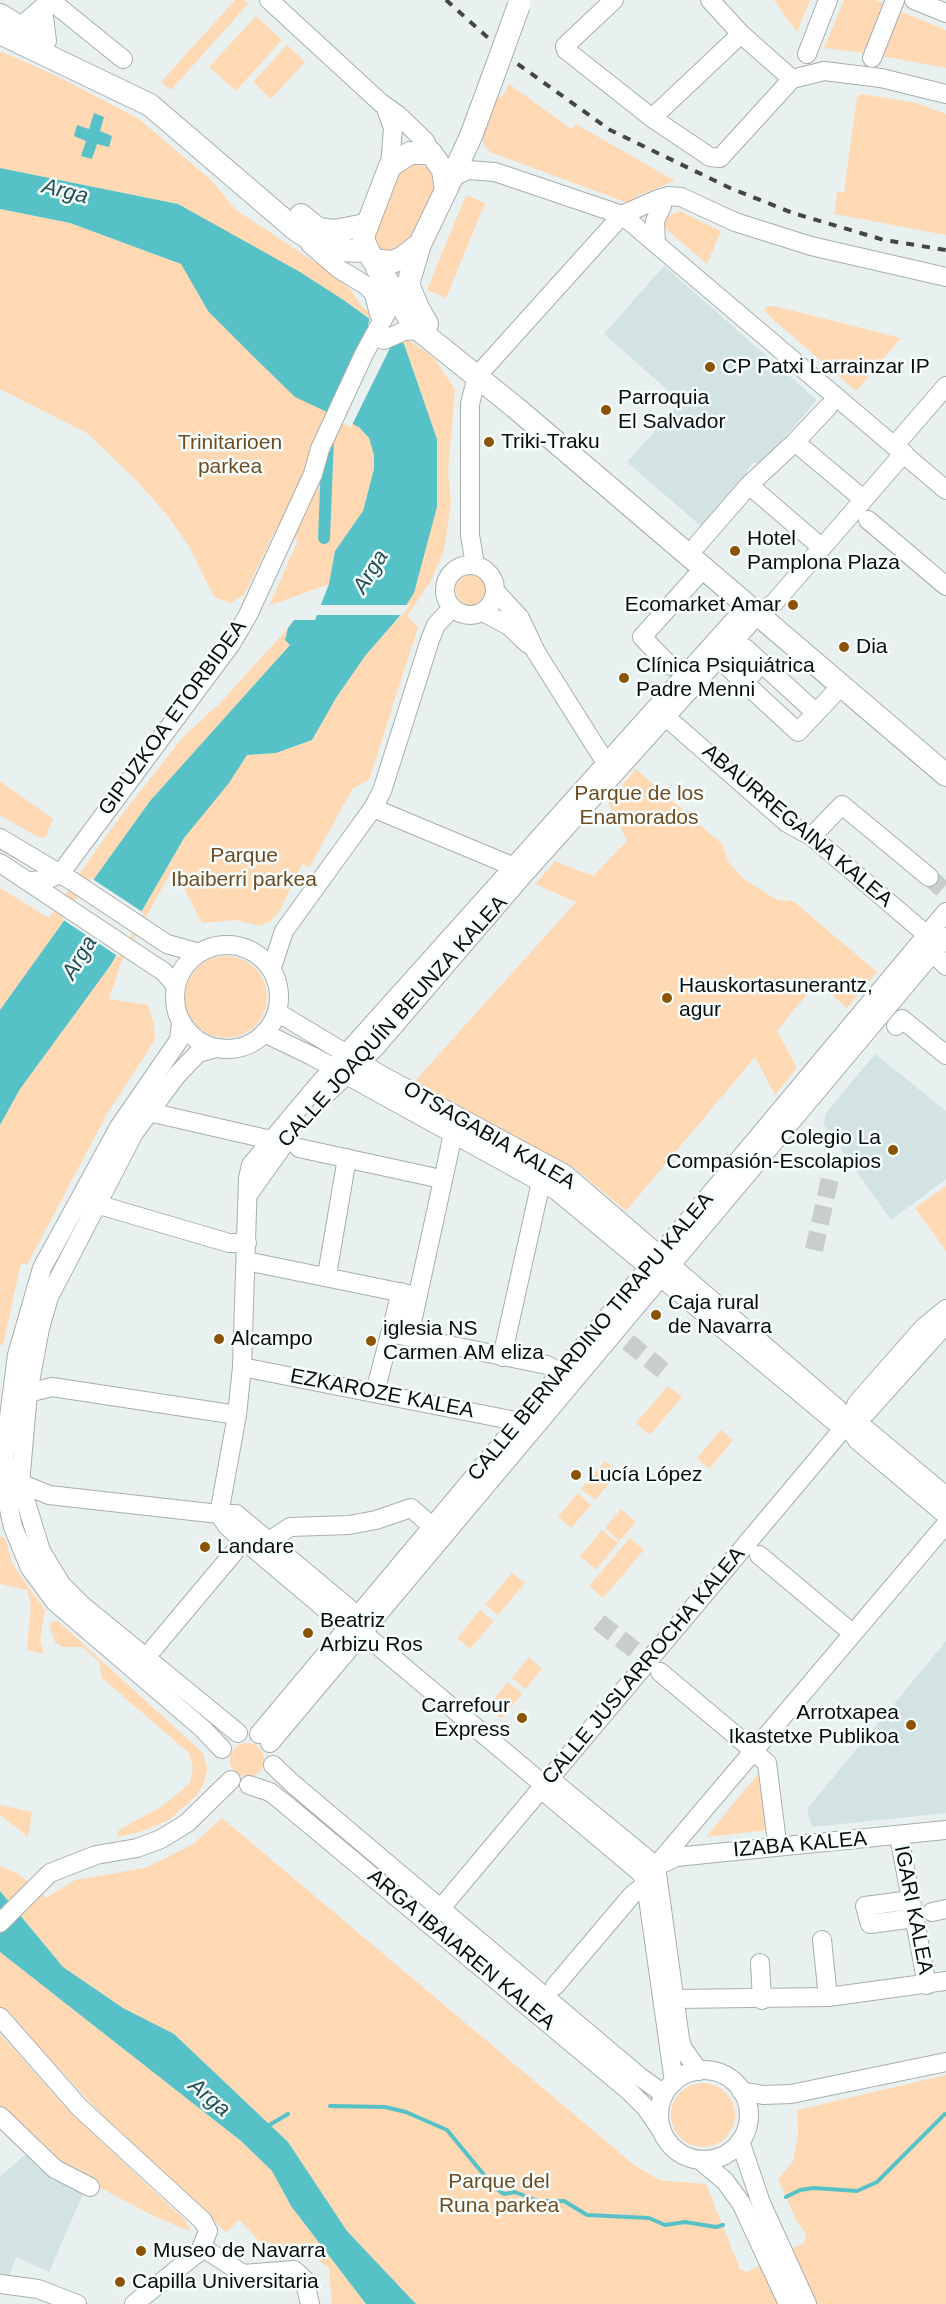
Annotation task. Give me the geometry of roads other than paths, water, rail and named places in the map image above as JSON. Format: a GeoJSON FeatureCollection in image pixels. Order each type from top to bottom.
{"type":"FeatureCollection","features":[{"type":"Feature","properties":{"kind":"main road"},"geometry":{"type":"LineString","coordinates":[[442,348],[418,308],[408,284],[420,244],[472,131],[520,2]]}},
{"type":"Feature","properties":{"kind":"main road"},"geometry":{"type":"LineString","coordinates":[[0,15],[9,33],[150,105],[296,230],[336,250],[373,260],[392,262],[402,258],[420,244]]}},
{"type":"Feature","properties":{"kind":"main road"},"geometry":{"type":"LineString","coordinates":[[9,33],[47,41],[152,91],[318,229],[335,231],[365,225]]}},
{"type":"Feature","properties":{"kind":"main road"},"geometry":{"type":"LineString","coordinates":[[472,131],[447,148],[431,154],[410,153],[390,166],[365,225],[364,242],[386,279],[390,309],[477,376],[946,775]]}},
{"type":"Feature","properties":{"kind":"main road"},"geometry":{"type":"LineString","coordinates":[[431,154],[449,183]]}},
{"type":"Feature","properties":{"kind":"street"},"geometry":{"type":"LineString","coordinates":[[269,0],[425,141],[431,154]]}},
{"type":"Feature","properties":{"kind":"street"},"geometry":{"type":"LineString","coordinates":[[614,0],[566,46],[575,59],[710,158],[720,158],[792,79],[824,71],[881,78],[946,94]]}},
{"type":"Feature","properties":{"kind":"street"},"geometry":{"type":"LineString","coordinates":[[710,0],[741,34],[792,79]]}},
{"type":"Feature","properties":{"kind":"street"},"geometry":{"type":"LineString","coordinates":[[807,54],[828,0]]}},
{"type":"Feature","properties":{"kind":"street"},"geometry":{"type":"LineString","coordinates":[[872,58],[895,0]]}},
{"type":"Feature","properties":{"kind":"street"},"geometry":{"type":"LineString","coordinates":[[914,0],[946,13]]}},
{"type":"Feature","properties":{"kind":"street"},"geometry":{"type":"LineString","coordinates":[[9,33],[49,3]]}},
{"type":"Feature","properties":{"kind":"street"},"geometry":{"type":"LineString","coordinates":[[47,41],[49,3]]}},
{"type":"Feature","properties":{"kind":"street"},"geometry":{"type":"LineString","coordinates":[[49,3],[123,59]]}},
{"type":"Feature","properties":{"kind":"street"},"geometry":{"type":"LineString","coordinates":[[652,117],[741,34]]}},
{"type":"Feature","properties":{"kind":"street"},"geometry":{"type":"LineString","coordinates":[[385,106],[393,128],[390,166]]}},
{"type":"Feature","properties":{"kind":"street"},"geometry":{"type":"LineString","coordinates":[[472,131],[477,157],[495,172]]}},
{"type":"Feature","properties":{"kind":"street"},"geometry":{"type":"LineString","coordinates":[[449,183],[468,170],[495,172],[626,218],[946,490]]}},
{"type":"Feature","properties":{"kind":"street"},"geometry":{"type":"LineString","coordinates":[[475,565],[470,535],[470,404],[477,376],[626,218],[658,199],[668,196],[681,197],[735,222],[811,246],[880,264],[946,277]]}},
{"type":"Feature","properties":{"kind":"street"},"geometry":{"type":"LineString","coordinates":[[626,218],[646,216],[681,197]]}},
{"type":"Feature","properties":{"kind":"street"},"geometry":{"type":"LineString","coordinates":[[656,243],[655,220],[662,206]]}},
{"type":"Feature","properties":{"kind":"street"},"geometry":{"type":"LineString","coordinates":[[296,230],[339,269],[367,286],[390,309],[408,284]]}},
{"type":"Feature","properties":{"kind":"street","name":"GIPUZKOA ETORBIDEA"},"geometry":{"type":"LineString","coordinates":[[66,877],[231,644],[277,556],[314,474],[326,455],[372,358],[390,309]]}},
{"type":"Feature","properties":{"kind":"street"},"geometry":{"type":"LineString","coordinates":[[379,338],[404,331],[419,330]]}},
{"type":"Feature","properties":{"kind":"street","name":"CALLE JOAQUÍN BEUNZA KALEA"},"geometry":{"type":"LineString","coordinates":[[219,1514],[237,1415],[242,1367],[248,1178],[251,1165],[271,1140],[353,1058],[753,610],[774,603],[863,499],[946,386]]}},
{"type":"Feature","properties":{"kind":"street"},"geometry":{"type":"LineString","coordinates":[[697,545],[749,485],[828,407]]}},
{"type":"Feature","properties":{"kind":"street"},"geometry":{"type":"LineString","coordinates":[[795,442],[863,499]]}},
{"type":"Feature","properties":{"kind":"street"},"geometry":{"type":"LineString","coordinates":[[749,485],[814,541]]}},
{"type":"Feature","properties":{"kind":"street"},"geometry":{"type":"LineString","coordinates":[[868,520],[946,586]]}},
{"type":"Feature","properties":{"kind":"street"},"geometry":{"type":"LineString","coordinates":[[496,592],[490,607],[483,612],[467,615],[452,608],[445,594],[448,578],[459,567],[475,565],[488,572],[496,592],[520,618],[536,651],[610,768]]}},
{"type":"Feature","properties":{"kind":"street"},"geometry":{"type":"LineString","coordinates":[[670,666],[642,637],[703,569]]}},
{"type":"Feature","properties":{"kind":"street"},"geometry":{"type":"LineString","coordinates":[[271,970],[284,931],[373,808],[382,791],[430,640],[436,625],[452,608]]}},
{"type":"Feature","properties":{"kind":"street","name":"CALLE JOAQUÍN BEUNZA KALEA"},"geometry":{"type":"LineString","coordinates":[[610,768],[666,717],[753,610]]}},
{"type":"Feature","properties":{"kind":"street"},"geometry":{"type":"LineString","coordinates":[[483,612],[509,626],[536,651]]}},
{"type":"Feature","properties":{"kind":"street"},"geometry":{"type":"LineString","coordinates":[[762,663],[816,713]]}},
{"type":"Feature","properties":{"kind":"street"},"geometry":{"type":"LineString","coordinates":[[748,686],[798,732],[842,685]]}},
{"type":"Feature","properties":{"kind":"street","name":"ABAURREGAINA KALEA"},"geometry":{"type":"LineString","coordinates":[[666,717],[787,823],[811,836],[930,944],[946,966]]}},
{"type":"Feature","properties":{"kind":"street","name":"ABAURREGAINA KALEA"},"geometry":{"type":"LineString","coordinates":[[817,831],[842,805],[928,877]]}},
{"type":"Feature","properties":{"kind":"street"},"geometry":{"type":"LineString","coordinates":[[373,808],[521,869]]}},
{"type":"Feature","properties":{"kind":"street"},"geometry":{"type":"LineString","coordinates":[[0,838],[66,877],[156,938],[181,950],[199,953]]}},
{"type":"Feature","properties":{"kind":"street"},"geometry":{"type":"LineString","coordinates":[[0,864],[164,972],[176,986]]}},
{"type":"Feature","properties":{"kind":"street"},"geometry":{"type":"LineString","coordinates":[[29,881],[66,877]]}},
{"type":"Feature","properties":{"kind":"street","name":"CALLE BERNARDINO TIRAPU KALEA"},"geometry":{"type":"LineString","coordinates":[[264,1739],[433,1527],[562,1374],[661,1267],[930,944],[946,912]]}},
{"type":"Feature","properties":{"kind":"street"},"geometry":{"type":"LineString","coordinates":[[246,948],[284,931]]}},
{"type":"Feature","properties":{"kind":"street","name":"CALLE BERNARDINO TIRAPU KALEA"},"geometry":{"type":"LineString","coordinates":[[930,944],[946,937]]}},
{"type":"Feature","properties":{"kind":"street"},"geometry":{"type":"LineString","coordinates":[[222,1749],[203,1729],[55,1602],[30,1568],[13,1527],[4,1456],[17,1355],[42,1268],[119,1127],[179,1040],[181,1022],[175,999],[176,986],[188,962],[199,953],[224,945],[246,948],[262,959],[271,970],[277,983],[277,1012],[264,1033],[250,1043],[234,1048],[216,1048],[198,1053],[134,1133],[49,1297],[40,1328],[8,1485],[41,1551],[61,1584],[83,1606],[238,1733],[264,1739],[274,1758],[273,1765],[264,1779],[249,1785],[231,1780],[221,1766],[222,1749],[231,1737],[238,1733]]}},
{"type":"Feature","properties":{"kind":"street","name":"OTSAGABIA KALEA"},"geometry":{"type":"LineString","coordinates":[[277,1012],[353,1058],[565,1174],[661,1267]]}},
{"type":"Feature","properties":{"kind":"street"},"geometry":{"type":"LineString","coordinates":[[896,1026],[902,1019],[946,1055]]}},
{"type":"Feature","properties":{"kind":"street"},"geometry":{"type":"LineString","coordinates":[[181,1022],[190,1034],[216,1048]]}},
{"type":"Feature","properties":{"kind":"street","name":"OTSAGABIA KALEA"},"geometry":{"type":"LineString","coordinates":[[264,1033],[339,1071],[557,1191],[661,1267],[837,1408],[857,1440],[946,1515]]}},
{"type":"Feature","properties":{"kind":"street","name":"CALLE JOAQUÍN BEUNZA KALEA"},"geometry":{"type":"LineString","coordinates":[[249,1194],[339,1071]]}},
{"type":"Feature","properties":{"kind":"street"},"geometry":{"type":"LineString","coordinates":[[149,1112],[271,1140]]}},
{"type":"Feature","properties":{"kind":"street"},"geometry":{"type":"LineString","coordinates":[[375,1392],[390,1333],[410,1294],[453,1134]]}},
{"type":"Feature","properties":{"kind":"street"},"geometry":{"type":"LineString","coordinates":[[299,1148],[432,1177]]}},
{"type":"Feature","properties":{"kind":"street"},"geometry":{"type":"LineString","coordinates":[[327,1275],[347,1158]]}},
{"type":"Feature","properties":{"kind":"street"},"geometry":{"type":"LineString","coordinates":[[502,1357],[541,1182]]}},
{"type":"Feature","properties":{"kind":"street"},"geometry":{"type":"LineString","coordinates":[[96,1204],[327,1275],[410,1294]]}},
{"type":"Feature","properties":{"kind":"street","name":"CALLE BERNARDINO TIRAPU KALEA"},"geometry":{"type":"LineString","coordinates":[[356,1626],[622,1337],[661,1267]]}},
{"type":"Feature","properties":{"kind":"street"},"geometry":{"type":"LineString","coordinates":[[409,1336],[410,1294]]}},
{"type":"Feature","properties":{"kind":"street","name":"CALLE JUSLARROCHA KALEA"},"geometry":{"type":"LineString","coordinates":[[441,1908],[847,1424],[857,1403],[923,1328],[946,1322]]}},
{"type":"Feature","properties":{"kind":"street"},"geometry":{"type":"LineString","coordinates":[[390,1333],[547,1365],[562,1374]]}},
{"type":"Feature","properties":{"kind":"street","name":"EZKAROZE KALEA"},"geometry":{"type":"LineString","coordinates":[[242,1367],[521,1422]]}},
{"type":"Feature","properties":{"kind":"street"},"geometry":{"type":"LineString","coordinates":[[28,1393],[52,1388],[237,1415]]}},
{"type":"Feature","properties":{"kind":"street","name":"OTSAGABIA KALEA"},"geometry":{"type":"LineString","coordinates":[[847,1424],[867,1430],[946,1496]]}},
{"type":"Feature","properties":{"kind":"street"},"geometry":{"type":"LineString","coordinates":[[8,1485],[49,1495],[236,1514],[269,1541],[356,1626]]}},
{"type":"Feature","properties":{"kind":"street"},"geometry":{"type":"LineString","coordinates":[[269,1541],[290,1527],[349,1525],[376,1520],[411,1508],[433,1527]]}},
{"type":"Feature","properties":{"kind":"street"},"geometry":{"type":"LineString","coordinates":[[219,1514],[227,1526],[356,1626],[545,1784],[641,1873],[646,1884],[669,2088],[659,2118],[661,2130],[676,2151],[700,2160],[731,2188],[764,2232],[807,2304]]}},
{"type":"Feature","properties":{"kind":"street"},"geometry":{"type":"LineString","coordinates":[[656,1866],[946,1524]]}},
{"type":"Feature","properties":{"kind":"street"},"geometry":{"type":"LineString","coordinates":[[153,1649],[236,1550]]}},
{"type":"Feature","properties":{"kind":"street"},"geometry":{"type":"LineString","coordinates":[[759,1555],[845,1627]]}},
{"type":"Feature","properties":{"kind":"street"},"geometry":{"type":"LineString","coordinates":[[660,1672],[747,1745]]}},
{"type":"Feature","properties":{"kind":"street"},"geometry":{"type":"LineString","coordinates":[[761,1758],[767,1763],[776,1834]]}},
{"type":"Feature","properties":{"kind":"street","name":"ARGA IBAIAREN KALEA"},"geometry":{"type":"LineString","coordinates":[[273,1765],[441,1908],[669,2088]]}},
{"type":"Feature","properties":{"kind":"street"},"geometry":{"type":"LineString","coordinates":[[0,1923],[50,1874],[96,1855],[137,1848],[161,1839],[187,1823],[231,1780]]}},
{"type":"Feature","properties":{"kind":"street"},"geometry":{"type":"LineString","coordinates":[[545,1784],[656,1866],[683,2049],[699,2071]]}},
{"type":"Feature","properties":{"kind":"street","name":"ARGA IBAIAREN KALEA"},"geometry":{"type":"LineString","coordinates":[[249,1785],[270,1792],[303,1818],[628,2090],[646,2108],[661,2130]]}},
{"type":"Feature","properties":{"kind":"street","name":"IZABA KALEA"},"geometry":{"type":"LineString","coordinates":[[656,1866],[676,1857],[946,1830]]}},
{"type":"Feature","properties":{"kind":"street","name":"IGARI KALEA"},"geometry":{"type":"LineString","coordinates":[[899,1836],[927,1985]]}},
{"type":"Feature","properties":{"kind":"street"},"geometry":{"type":"LineString","coordinates":[[555,1986],[632,1895],[646,1884]]}},
{"type":"Feature","properties":{"kind":"street"},"geometry":{"type":"LineString","coordinates":[[911,1900],[865,1906],[870,1924],[915,1918]]}},
{"type":"Feature","properties":{"kind":"street"},"geometry":{"type":"LineString","coordinates":[[822,1940],[828,1997]]}},
{"type":"Feature","properties":{"kind":"street"},"geometry":{"type":"LineString","coordinates":[[760,1964],[762,2000]]}},
{"type":"Feature","properties":{"kind":"street"},"geometry":{"type":"LineString","coordinates":[[675,1999],[762,2000],[828,1997],[946,1981]]}},
{"type":"Feature","properties":{"kind":"street"},"geometry":{"type":"LineString","coordinates":[[0,2018],[80,2108],[203,2221],[208,2231],[202,2247],[182,2267],[134,2304]]}},
{"type":"Feature","properties":{"kind":"street"},"geometry":{"type":"LineString","coordinates":[[669,2088],[699,2071],[723,2075],[741,2091],[762,2095],[791,2094],[946,2062]]}},
{"type":"Feature","properties":{"kind":"street"},"geometry":{"type":"LineString","coordinates":[[741,2091],[748,2114],[743,2134],[750,2178],[764,2232],[788,2304]]}},
{"type":"Feature","properties":{"kind":"street"},"geometry":{"type":"LineString","coordinates":[[700,2160],[725,2155],[768,2107],[791,2094]]}},
{"type":"Feature","properties":{"kind":"street"},"geometry":{"type":"LineString","coordinates":[[0,2116],[55,2169],[90,2187]]}},
{"type":"Feature","properties":{"kind":"street"},"geometry":{"type":"LineString","coordinates":[[202,2247],[243,2274],[294,2270],[304,2279],[310,2304]]}},
{"type":"Feature","properties":{"kind":"street"},"geometry":{"type":"LineString","coordinates":[[0,2284],[38,2289],[77,2304]]}},
{"type":"Feature","properties":{"kind":"water"},"geometry":{"type":"Polygon","coordinates":[[[94,113],[104,117],[100,131],[112,136],[109,147],[97,144],[92,159],[81,156],[86,141],[74,136],[77,125],[89,129],[94,113]]]}},
{"type":"Feature","properties":{"kind":"water","name":"Arga"},"geometry":{"type":"Polygon","coordinates":[[[0,168],[178,204],[300,272],[404,344],[437,439],[437,507],[414,593],[398,618],[365,656],[336,698],[312,740],[276,753],[247,755],[229,783],[184,838],[110,966],[20,1089],[0,1125],[0,1010],[150,801],[290,645],[285,640],[288,628],[294,620],[315,620],[329,584],[335,551],[363,511],[374,469],[374,455],[369,438],[359,427],[295,397],[260,363],[208,311],[181,264],[70,223],[0,209],[0,168]]]}},
{"type":"Feature","properties":{"kind":"water","name":"Arga"},"geometry":{"type":"Polygon","coordinates":[[[0,1891],[63,1967],[123,2008],[174,2034],[288,2142],[347,2231],[416,2304],[366,2304],[291,2206],[272,2171],[241,2141],[0,1952],[0,1891]]]}},
{"type":"Feature","properties":{"kind":"waterway"},"geometry":{"type":"LineString","coordinates":[[324,538],[328,438]]}},
{"type":"Feature","properties":{"kind":"waterway"},"geometry":{"type":"LineString","coordinates":[[330,2106],[385,2107],[406,2112],[447,2130],[494,2187],[504,2194],[515,2192],[538,2201],[564,2201],[587,2215],[649,2218],[665,2225],[685,2222],[716,2227],[723,2225]]}},
{"type":"Feature","properties":{"kind":"waterway"},"geometry":{"type":"LineString","coordinates":[[266,2127],[288,2114]]}},
{"type":"Feature","properties":{"kind":"waterway"},"geometry":{"type":"LineString","coordinates":[[786,2197],[800,2190],[814,2188],[857,2191],[877,2182],[945,2114]]}},
{"type":"Feature","properties":{"kind":"tunnel"},"geometry":{"type":"LineString","coordinates":[[929,877],[946,892]]}},
{"type":"Feature","properties":{"kind":"tunnel"},"geometry":{"type":"LineString","coordinates":[[814,1250],[831,1174]]}},
{"type":"Feature","properties":{"kind":"tunnel"},"geometry":{"type":"LineString","coordinates":[[628,1342],[670,1376]]}},
{"type":"Feature","properties":{"kind":"tunnel"},"geometry":{"type":"LineString","coordinates":[[599,1622],[636,1651]]}},
{"type":"Feature","properties":{"kind":"railway"},"geometry":{"type":"LineString","coordinates":[[446,0],[515,62],[610,130],[730,188],[793,213],[884,240],[946,250]]}},
{"type":"Feature","properties":{"kind":"place","name":"CP Patxi Larrainzar IP"},"geometry":{"type":"Point","coordinates":[710,367]}},
{"type":"Feature","properties":{"kind":"place","name":"Parroquia El Salvador"},"geometry":{"type":"Point","coordinates":[606,410]}},
{"type":"Feature","properties":{"kind":"place","name":"Triki-Traku"},"geometry":{"type":"Point","coordinates":[489,442]}},
{"type":"Feature","properties":{"kind":"place","name":"Hotel Pamplona Plaza"},"geometry":{"type":"Point","coordinates":[735,551]}},
{"type":"Feature","properties":{"kind":"place","name":"Ecomarket Amar"},"geometry":{"type":"Point","coordinates":[793,605]}},
{"type":"Feature","properties":{"kind":"place","name":"Dia"},"geometry":{"type":"Point","coordinates":[844,647]}},
{"type":"Feature","properties":{"kind":"place","name":"Clínica Psiquiátrica Padre Menni"},"geometry":{"type":"Point","coordinates":[624,678]}},
{"type":"Feature","properties":{"kind":"place","name":"Hauskortasunerantz, agur"},"geometry":{"type":"Point","coordinates":[667,998]}},
{"type":"Feature","properties":{"kind":"place","name":"Colegio La Compasión-Escolapios"},"geometry":{"type":"Point","coordinates":[893,1150]}},
{"type":"Feature","properties":{"kind":"place","name":"Caja rural de Navarra"},"geometry":{"type":"Point","coordinates":[656,1315]}},
{"type":"Feature","properties":{"kind":"place","name":"Alcampo"},"geometry":{"type":"Point","coordinates":[219,1339]}},
{"type":"Feature","properties":{"kind":"place","name":"iglesia NS Carmen AM eliza"},"geometry":{"type":"Point","coordinates":[371,1341]}},
{"type":"Feature","properties":{"kind":"place","name":"Lucía López"},"geometry":{"type":"Point","coordinates":[576,1475]}},
{"type":"Feature","properties":{"kind":"place","name":"Landare"},"geometry":{"type":"Point","coordinates":[205,1547]}},
{"type":"Feature","properties":{"kind":"place","name":"Beatriz Arbizu Ros"},"geometry":{"type":"Point","coordinates":[308,1633]}},
{"type":"Feature","properties":{"kind":"place","name":"Carrefour Express"},"geometry":{"type":"Point","coordinates":[522,1718]}},
{"type":"Feature","properties":{"kind":"place","name":"Arrotxapea Ikastetxe Publikoa"},"geometry":{"type":"Point","coordinates":[911,1725]}},
{"type":"Feature","properties":{"kind":"place","name":"Museo de Navarra"},"geometry":{"type":"Point","coordinates":[141,2251]}},
{"type":"Feature","properties":{"kind":"place","name":"Capilla Universitaria"},"geometry":{"type":"Point","coordinates":[120,2282]}},
{"type":"Feature","properties":{"kind":"park label","name":"Trinitarioen parkea"},"geometry":{"type":"Point","coordinates":[230,455]}},
{"type":"Feature","properties":{"kind":"park label","name":"Parque de los Enamorados"},"geometry":{"type":"Point","coordinates":[639,806]}},
{"type":"Feature","properties":{"kind":"park label","name":"Parque Ibaiberri parkea"},"geometry":{"type":"Point","coordinates":[244,868]}},
{"type":"Feature","properties":{"kind":"park label","name":"Parque del Runa parkea"},"geometry":{"type":"Point","coordinates":[499,2194]}}]}
